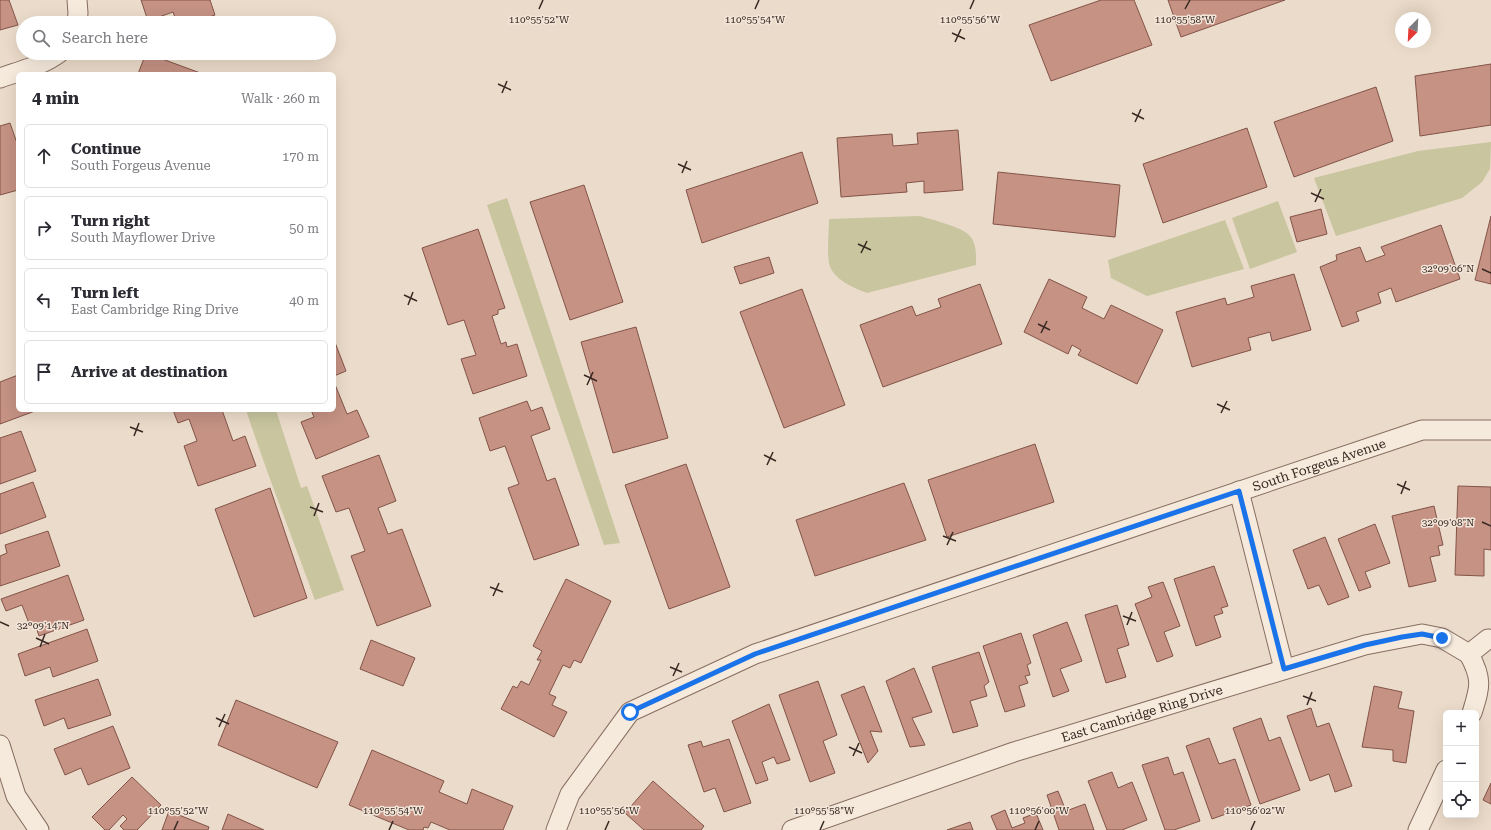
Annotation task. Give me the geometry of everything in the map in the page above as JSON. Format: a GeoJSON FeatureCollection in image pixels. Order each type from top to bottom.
{"type":"FeatureCollection","features":[{"type":"Feature","properties":{"kind":"street"},"geometry":{"type":"LineString","coordinates":[[77,0],[78,16]]}},
{"type":"Feature","properties":{"kind":"street"},"geometry":{"type":"LineString","coordinates":[[18,72],[49,60]]}},
{"type":"Feature","properties":{"kind":"street"},"geometry":{"type":"LineString","coordinates":[[0,78],[16,73]]}},
{"type":"Feature","properties":{"kind":"street","name":"South Forgeus Avenue"},"geometry":{"type":"LineString","coordinates":[[556,830],[570,794],[630,712],[755,654],[1422,430],[1491,430]]}},
{"type":"Feature","properties":{"kind":"street"},"geometry":{"type":"LineString","coordinates":[[1239,491],[1284,669]]}},
{"type":"Feature","properties":{"kind":"street","name":"East Cambridge Ring Drive"},"geometry":{"type":"LineString","coordinates":[[792,830],[1014,752],[1365,645],[1422,634],[1442,638],[1469,654]]}},
{"type":"Feature","properties":{"kind":"street"},"geometry":{"type":"LineString","coordinates":[[1473,710],[1480,684],[1477,669],[1469,654],[1488,639]]}},
{"type":"Feature","properties":{"kind":"street"},"geometry":{"type":"LineString","coordinates":[[0,745],[16,796],[39,830]]}},
{"type":"Feature","properties":{"kind":"street"},"geometry":{"type":"LineString","coordinates":[[1418,830],[1443,776]]}},
{"type":"Feature","properties":{"kind":"shaded area"},"geometry":{"type":"Polygon","coordinates":[[[1491,142],[1490,169],[1482,182],[1462,198],[1336,236],[1314,178],[1418,151],[1491,142]]]}},
{"type":"Feature","properties":{"kind":"shaded area"},"geometry":{"type":"Polygon","coordinates":[[[507,198],[620,543],[604,545],[487,205],[507,198]]]}},
{"type":"Feature","properties":{"kind":"shaded area"},"geometry":{"type":"Polygon","coordinates":[[[1278,201],[1297,252],[1250,269],[1232,218],[1278,201]]]}},
{"type":"Feature","properties":{"kind":"shaded area"},"geometry":{"type":"Polygon","coordinates":[[[919,216],[953,226],[969,235],[975,245],[976,265],[867,293],[844,282],[834,274],[829,263],[828,252],[829,219],[919,216]]]}},
{"type":"Feature","properties":{"kind":"shaded area"},"geometry":{"type":"Polygon","coordinates":[[[1225,220],[1244,269],[1147,296],[1111,278],[1108,260],[1225,220]]]}},
{"type":"Feature","properties":{"kind":"shaded area"},"geometry":{"type":"Polygon","coordinates":[[[247,412],[277,412],[301,488],[307,486],[344,590],[315,600],[247,412]]]}},
{"type":"Feature","properties":{"kind":"building"},"geometry":{"type":"Polygon","coordinates":[[[0,0],[9,0],[16,19],[16,26],[0,30],[0,0]]]}},
{"type":"Feature","properties":{"kind":"building"},"geometry":{"type":"Polygon","coordinates":[[[141,0],[210,0],[215,15],[174,16],[173,12],[162,16],[146,16],[141,0]]]}},
{"type":"Feature","properties":{"kind":"building"},"geometry":{"type":"Polygon","coordinates":[[[1101,0],[1134,0],[1152,45],[1051,81],[1029,25],[1101,0]]]}},
{"type":"Feature","properties":{"kind":"building"},"geometry":{"type":"Polygon","coordinates":[[[1168,0],[1285,0],[1181,37],[1168,0]]]}},
{"type":"Feature","properties":{"kind":"building"},"geometry":{"type":"Polygon","coordinates":[[[143,60],[165,60],[198,72],[139,72],[143,60]]]}},
{"type":"Feature","properties":{"kind":"building"},"geometry":{"type":"Polygon","coordinates":[[[1491,64],[1491,125],[1420,136],[1415,76],[1491,64]]]}},
{"type":"Feature","properties":{"kind":"building"},"geometry":{"type":"Polygon","coordinates":[[[1376,87],[1393,141],[1294,177],[1274,122],[1376,87]]]}},
{"type":"Feature","properties":{"kind":"building"},"geometry":{"type":"Polygon","coordinates":[[[10,123],[16,140],[16,191],[0,195],[0,126],[10,123]]]}},
{"type":"Feature","properties":{"kind":"building"},"geometry":{"type":"Polygon","coordinates":[[[1247,128],[1267,187],[1163,223],[1143,164],[1247,128]]]}},
{"type":"Feature","properties":{"kind":"building"},"geometry":{"type":"Polygon","coordinates":[[[958,130],[963,190],[924,193],[924,181],[906,183],[907,192],[841,197],[837,138],[892,134],[893,146],[918,144],[917,133],[958,130]]]}},
{"type":"Feature","properties":{"kind":"building"},"geometry":{"type":"Polygon","coordinates":[[[802,152],[818,203],[702,243],[686,190],[802,152]]]}},
{"type":"Feature","properties":{"kind":"building"},"geometry":{"type":"Polygon","coordinates":[[[998,172],[1120,185],[1115,237],[993,224],[998,172]]]}},
{"type":"Feature","properties":{"kind":"building"},"geometry":{"type":"Polygon","coordinates":[[[584,185],[623,302],[570,320],[530,202],[584,185]]]}},
{"type":"Feature","properties":{"kind":"building"},"geometry":{"type":"Polygon","coordinates":[[[1321,209],[1327,234],[1297,242],[1290,217],[1321,209]]]}},
{"type":"Feature","properties":{"kind":"building"},"geometry":{"type":"Polygon","coordinates":[[[1491,216],[1491,284],[1475,280],[1491,216]]]}},
{"type":"Feature","properties":{"kind":"building"},"geometry":{"type":"Polygon","coordinates":[[[1441,225],[1460,279],[1396,302],[1391,288],[1378,293],[1381,303],[1356,312],[1359,321],[1342,327],[1320,267],[1337,260],[1336,255],[1360,247],[1366,262],[1385,255],[1381,247],[1441,225]]]}},
{"type":"Feature","properties":{"kind":"building"},"geometry":{"type":"Polygon","coordinates":[[[478,229],[505,308],[498,310],[498,314],[492,316],[501,344],[506,342],[507,347],[517,344],[527,376],[473,394],[461,359],[476,355],[464,320],[448,325],[422,248],[478,229]]]}},
{"type":"Feature","properties":{"kind":"building"},"geometry":{"type":"Polygon","coordinates":[[[769,257],[774,273],[740,284],[734,267],[769,257]]]}},
{"type":"Feature","properties":{"kind":"building"},"geometry":{"type":"Polygon","coordinates":[[[1294,274],[1311,330],[1272,341],[1270,332],[1248,338],[1251,350],[1192,367],[1176,312],[1225,298],[1227,305],[1254,297],[1251,286],[1294,274]]]}},
{"type":"Feature","properties":{"kind":"building"},"geometry":{"type":"Polygon","coordinates":[[[1049,279],[1087,297],[1082,308],[1104,319],[1111,305],[1163,330],[1137,384],[1078,355],[1081,350],[1072,345],[1068,354],[1024,332],[1049,279]]]}},
{"type":"Feature","properties":{"kind":"building"},"geometry":{"type":"Polygon","coordinates":[[[980,284],[1002,344],[883,387],[860,325],[912,306],[916,316],[941,307],[938,299],[980,284]]]}},
{"type":"Feature","properties":{"kind":"building"},"geometry":{"type":"Polygon","coordinates":[[[802,289],[845,405],[784,428],[740,312],[802,289]]]}},
{"type":"Feature","properties":{"kind":"building"},"geometry":{"type":"Polygon","coordinates":[[[636,327],[668,438],[613,453],[581,342],[636,327]]]}},
{"type":"Feature","properties":{"kind":"building"},"geometry":{"type":"Polygon","coordinates":[[[336,345],[346,371],[336,375],[336,345]]]}},
{"type":"Feature","properties":{"kind":"building"},"geometry":{"type":"Polygon","coordinates":[[[16,376],[16,412],[32,412],[0,424],[0,382],[16,376]]]}},
{"type":"Feature","properties":{"kind":"building"},"geometry":{"type":"Polygon","coordinates":[[[336,387],[347,414],[357,410],[369,437],[316,459],[301,422],[314,417],[312,412],[336,412],[336,387]]]}},
{"type":"Feature","properties":{"kind":"building"},"geometry":{"type":"Polygon","coordinates":[[[527,401],[531,411],[542,407],[550,429],[531,436],[547,481],[555,478],[579,545],[534,560],[508,488],[519,484],[505,446],[490,451],[479,418],[527,401]]]}},
{"type":"Feature","properties":{"kind":"building"},"geometry":{"type":"Polygon","coordinates":[[[174,412],[223,412],[233,441],[245,436],[256,466],[198,486],[184,446],[197,441],[189,419],[178,423],[174,412]]]}},
{"type":"Feature","properties":{"kind":"building"},"geometry":{"type":"Polygon","coordinates":[[[21,431],[36,471],[0,484],[0,438],[21,431]]]}},
{"type":"Feature","properties":{"kind":"building"},"geometry":{"type":"Polygon","coordinates":[[[1035,444],[1054,502],[947,537],[928,480],[1035,444]]]}},
{"type":"Feature","properties":{"kind":"building"},"geometry":{"type":"Polygon","coordinates":[[[379,455],[396,501],[378,508],[388,534],[402,529],[431,606],[377,626],[351,556],[365,551],[349,508],[336,512],[322,476],[379,455]]]}},
{"type":"Feature","properties":{"kind":"building"},"geometry":{"type":"Polygon","coordinates":[[[686,464],[730,587],[669,609],[625,485],[686,464]]]}},
{"type":"Feature","properties":{"kind":"building"},"geometry":{"type":"Polygon","coordinates":[[[33,482],[46,517],[0,534],[0,494],[33,482]]]}},
{"type":"Feature","properties":{"kind":"building"},"geometry":{"type":"Polygon","coordinates":[[[904,483],[926,540],[815,576],[796,520],[904,483]]]}},
{"type":"Feature","properties":{"kind":"building"},"geometry":{"type":"Polygon","coordinates":[[[1458,486],[1491,487],[1491,550],[1484,549],[1484,576],[1455,575],[1458,486]]]}},
{"type":"Feature","properties":{"kind":"building"},"geometry":{"type":"Polygon","coordinates":[[[270,488],[307,598],[254,617],[215,509],[270,488]]]}},
{"type":"Feature","properties":{"kind":"building"},"geometry":{"type":"Polygon","coordinates":[[[1434,506],[1443,545],[1438,546],[1440,555],[1430,557],[1436,581],[1409,587],[1392,516],[1434,506]]]}},
{"type":"Feature","properties":{"kind":"building"},"geometry":{"type":"Polygon","coordinates":[[[1375,524],[1390,563],[1365,572],[1371,587],[1359,591],[1338,539],[1375,524]]]}},
{"type":"Feature","properties":{"kind":"building"},"geometry":{"type":"Polygon","coordinates":[[[48,531],[60,566],[0,586],[0,556],[7,553],[5,545],[48,531]]]}},
{"type":"Feature","properties":{"kind":"building"},"geometry":{"type":"Polygon","coordinates":[[[1325,537],[1349,597],[1328,605],[1319,585],[1308,589],[1293,550],[1325,537]]]}},
{"type":"Feature","properties":{"kind":"building"},"geometry":{"type":"Polygon","coordinates":[[[1214,566],[1228,606],[1221,608],[1223,613],[1214,616],[1221,637],[1196,646],[1174,579],[1214,566]]]}},
{"type":"Feature","properties":{"kind":"building"},"geometry":{"type":"Polygon","coordinates":[[[68,575],[84,620],[39,636],[35,624],[30,626],[22,605],[6,611],[1,599],[68,575]]]}},
{"type":"Feature","properties":{"kind":"building"},"geometry":{"type":"Polygon","coordinates":[[[566,579],[611,601],[581,663],[574,660],[570,668],[563,665],[549,694],[556,697],[552,705],[567,712],[554,737],[501,709],[513,686],[517,688],[521,681],[529,685],[541,660],[537,660],[542,651],[533,646],[566,579]]]}},
{"type":"Feature","properties":{"kind":"building"},"geometry":{"type":"Polygon","coordinates":[[[1163,582],[1180,626],[1164,632],[1173,656],[1157,662],[1135,604],[1152,597],[1148,587],[1163,582]]]}},
{"type":"Feature","properties":{"kind":"building"},"geometry":{"type":"Polygon","coordinates":[[[1117,605],[1129,645],[1117,649],[1126,677],[1106,683],[1085,615],[1117,605]]]}},
{"type":"Feature","properties":{"kind":"building"},"geometry":{"type":"Polygon","coordinates":[[[1067,622],[1082,661],[1060,669],[1069,691],[1053,697],[1033,635],[1067,622]]]}},
{"type":"Feature","properties":{"kind":"building"},"geometry":{"type":"Polygon","coordinates":[[[87,629],[98,661],[53,677],[50,667],[25,676],[18,654],[87,629]]]}},
{"type":"Feature","properties":{"kind":"building"},"geometry":{"type":"Polygon","coordinates":[[[1021,633],[1031,663],[1027,665],[1030,675],[1025,676],[1028,683],[1019,686],[1025,706],[1005,712],[983,646],[1021,633]]]}},
{"type":"Feature","properties":{"kind":"building"},"geometry":{"type":"Polygon","coordinates":[[[371,640],[415,658],[403,686],[360,669],[371,640]]]}},
{"type":"Feature","properties":{"kind":"building"},"geometry":{"type":"Polygon","coordinates":[[[979,652],[989,682],[984,686],[987,696],[970,701],[978,726],[953,733],[932,667],[979,652]]]}},
{"type":"Feature","properties":{"kind":"building"},"geometry":{"type":"Polygon","coordinates":[[[914,668],[932,712],[912,718],[925,745],[910,747],[886,681],[914,668]]]}},
{"type":"Feature","properties":{"kind":"building"},"geometry":{"type":"Polygon","coordinates":[[[98,679],[111,715],[68,729],[64,718],[44,726],[35,700],[98,679]]]}},
{"type":"Feature","properties":{"kind":"building"},"geometry":{"type":"Polygon","coordinates":[[[818,681],[837,735],[823,741],[835,773],[810,782],[779,695],[818,681]]]}},
{"type":"Feature","properties":{"kind":"building"},"geometry":{"type":"Polygon","coordinates":[[[864,686],[882,732],[870,731],[878,751],[868,763],[841,695],[864,686]]]}},
{"type":"Feature","properties":{"kind":"building"},"geometry":{"type":"Polygon","coordinates":[[[1374,686],[1402,692],[1398,708],[1414,711],[1406,763],[1393,761],[1393,750],[1362,747],[1374,686]]]}},
{"type":"Feature","properties":{"kind":"building"},"geometry":{"type":"Polygon","coordinates":[[[236,700],[338,742],[317,788],[218,745],[236,700]]]}},
{"type":"Feature","properties":{"kind":"building"},"geometry":{"type":"Polygon","coordinates":[[[769,704],[790,760],[777,764],[774,757],[762,762],[768,780],[756,784],[732,721],[769,704]]]}},
{"type":"Feature","properties":{"kind":"building"},"geometry":{"type":"Polygon","coordinates":[[[1311,708],[1317,727],[1329,723],[1352,786],[1335,792],[1329,774],[1310,781],[1287,716],[1311,708]]]}},
{"type":"Feature","properties":{"kind":"building"},"geometry":{"type":"Polygon","coordinates":[[[1261,718],[1269,741],[1280,737],[1300,790],[1260,804],[1233,728],[1261,718]]]}},
{"type":"Feature","properties":{"kind":"building"},"geometry":{"type":"Polygon","coordinates":[[[113,726],[130,768],[88,785],[81,768],[65,775],[54,749],[113,726]]]}},
{"type":"Feature","properties":{"kind":"building"},"geometry":{"type":"Polygon","coordinates":[[[1209,738],[1219,764],[1235,759],[1251,805],[1212,819],[1186,746],[1209,738]]]}},
{"type":"Feature","properties":{"kind":"building"},"geometry":{"type":"Polygon","coordinates":[[[729,739],[751,803],[724,812],[715,788],[704,792],[688,745],[701,741],[703,747],[729,739]]]}},
{"type":"Feature","properties":{"kind":"building"},"geometry":{"type":"Polygon","coordinates":[[[372,750],[444,781],[439,792],[467,804],[472,789],[513,806],[503,830],[450,830],[431,822],[428,828],[424,827],[423,830],[409,830],[349,805],[372,750]]]}},
{"type":"Feature","properties":{"kind":"building"},"geometry":{"type":"Polygon","coordinates":[[[1168,757],[1174,775],[1183,772],[1200,821],[1174,830],[1165,830],[1142,765],[1168,757]]]}},
{"type":"Feature","properties":{"kind":"building"},"geometry":{"type":"Polygon","coordinates":[[[1112,772],[1118,788],[1132,782],[1147,820],[1122,830],[1107,830],[1088,781],[1112,772]]]}},
{"type":"Feature","properties":{"kind":"building"},"geometry":{"type":"Polygon","coordinates":[[[132,777],[161,805],[137,830],[124,830],[120,826],[127,819],[123,815],[109,830],[105,830],[92,817],[132,777]]]}},
{"type":"Feature","properties":{"kind":"building"},"geometry":{"type":"Polygon","coordinates":[[[653,781],[704,826],[701,830],[644,830],[625,813],[653,781]]]}},
{"type":"Feature","properties":{"kind":"building"},"geometry":{"type":"Polygon","coordinates":[[[1491,783],[1491,804],[1483,800],[1491,783]]]}},
{"type":"Feature","properties":{"kind":"building"},"geometry":{"type":"Polygon","coordinates":[[[1058,791],[1066,811],[1085,804],[1094,830],[1059,830],[1047,795],[1058,791]]]}},
{"type":"Feature","properties":{"kind":"building"},"geometry":{"type":"Polygon","coordinates":[[[1005,810],[1012,828],[1025,823],[1023,818],[1036,813],[1043,830],[997,830],[991,816],[1005,810]]]}},
{"type":"Feature","properties":{"kind":"building"},"geometry":{"type":"Polygon","coordinates":[[[169,811],[209,827],[208,830],[162,830],[169,811]]]}},
{"type":"Feature","properties":{"kind":"building"},"geometry":{"type":"Polygon","coordinates":[[[228,814],[264,830],[222,830],[228,814]]]}},
{"type":"Feature","properties":{"kind":"building"},"geometry":{"type":"Polygon","coordinates":[[[970,822],[973,830],[947,830],[970,822]]]}},
{"type":"Feature","properties":{"kind":"route"},"geometry":{"type":"LineString","coordinates":[[630,712],[755,654],[1239,491],[1284,669],[1365,645],[1402,637],[1422,634],[1442,638]]}}]}
